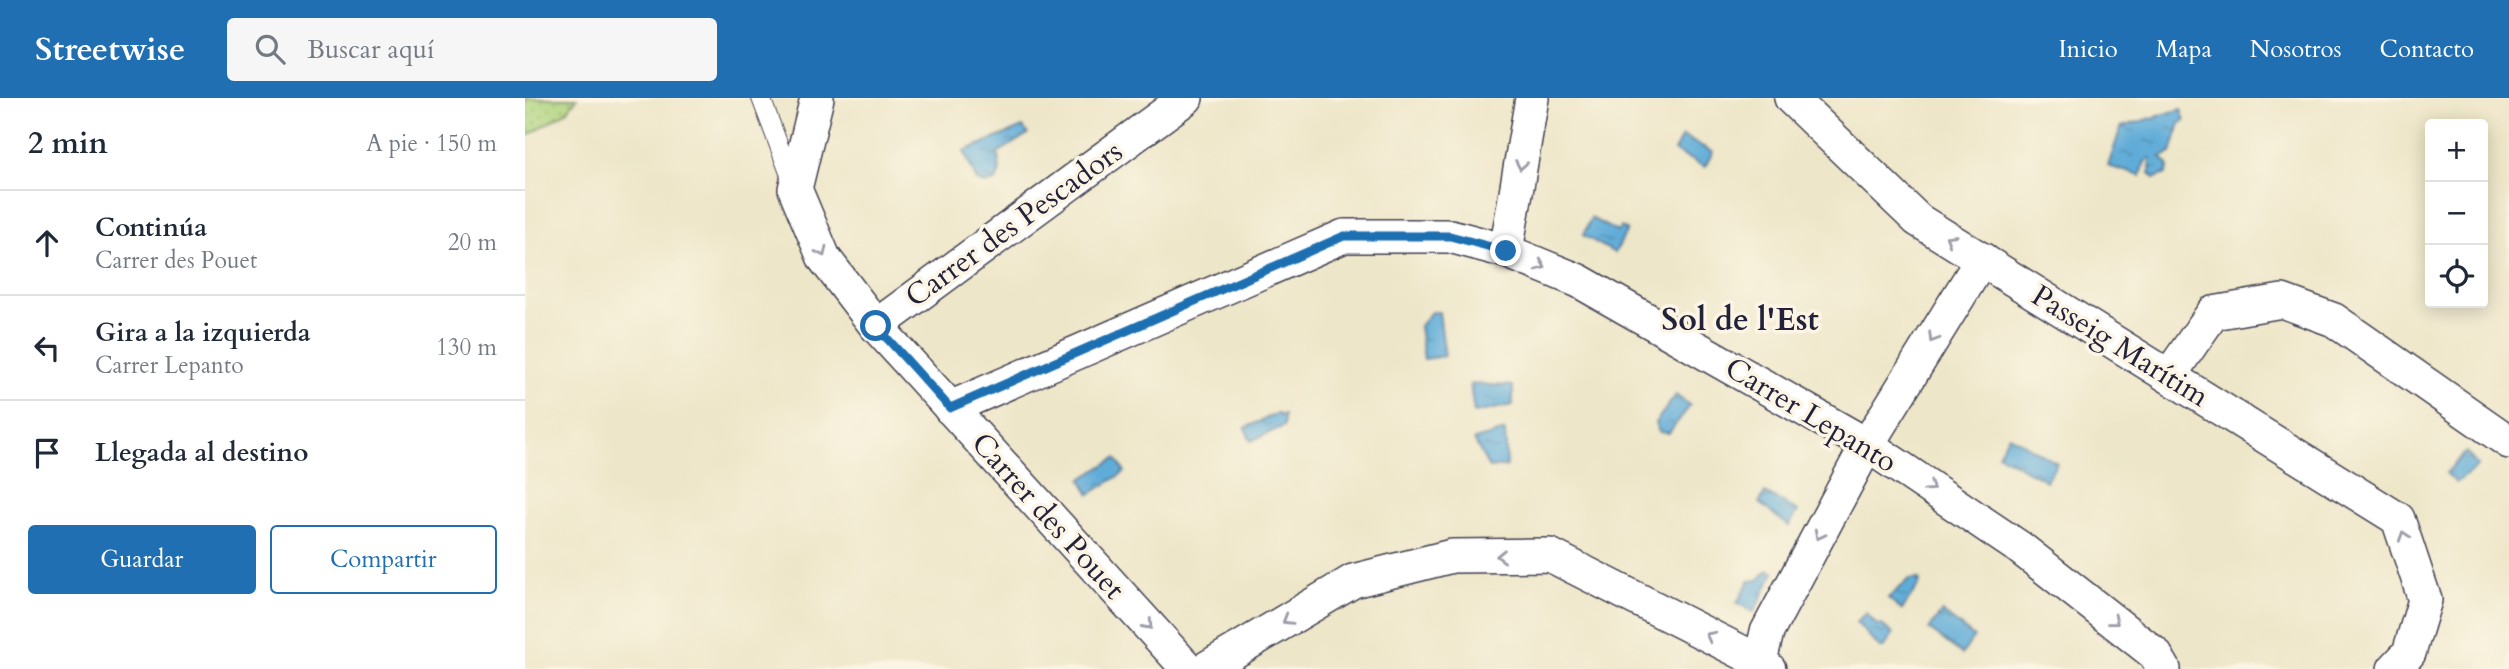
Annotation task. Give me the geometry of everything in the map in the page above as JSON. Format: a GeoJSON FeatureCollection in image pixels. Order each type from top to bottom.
{"type":"FeatureCollection","features":[{"type":"Feature","properties":{"kind":"street"},"geometry":{"type":"LineString","coordinates":[[795,189],[817,98]]}},
{"type":"Feature","properties":{"kind":"street","name":"Carrer des Pescadors"},"geometry":{"type":"LineString","coordinates":[[876,326],[1186,98]]}},
{"type":"Feature","properties":{"kind":"street"},"geometry":{"type":"LineString","coordinates":[[1506,251],[1532,98]]}},
{"type":"Feature","properties":{"kind":"street","name":"Passeig Marítim"},"geometry":{"type":"LineString","coordinates":[[1791,98],[1918,220],[2398,519],[2425,600],[2409,653],[2394,669]]}},
{"type":"Feature","properties":{"kind":"street","name":"Carrer des Pouet"},"geometry":{"type":"LineString","coordinates":[[795,189],[824,258],[876,326],[1188,669]]}},
{"type":"Feature","properties":{"kind":"street","name":"Carrer Lepanto"},"geometry":{"type":"LineString","coordinates":[[950,408],[1344,236],[1450,236],[1506,251],[1579,281],[1867,445],[2020,548],[2155,654],[2164,669]]}},
{"type":"Feature","properties":{"kind":"street"},"geometry":{"type":"LineString","coordinates":[[1205,669],[1353,581],[1452,556],[1550,555],[1762,666],[1767,632],[1867,445],[1982,259]]}},
{"type":"Feature","properties":{"kind":"street"},"geometry":{"type":"LineString","coordinates":[[2169,376],[2213,313],[2282,301],[2334,320],[2509,442]]}},
{"type":"Feature","properties":{"kind":"lane"},"geometry":{"type":"LineString","coordinates":[[761,98],[795,189]]}},
{"type":"Feature","properties":{"kind":"green space"},"geometry":{"type":"Polygon","coordinates":[[[525,98],[577,98],[567,111],[525,137],[525,98]]]}},
{"type":"Feature","properties":{"kind":"water"},"geometry":{"type":"Polygon","coordinates":[[[2181,109],[2185,121],[2180,123],[2171,153],[2161,157],[2169,166],[2166,174],[2155,178],[2150,173],[2150,159],[2145,161],[2141,176],[2108,166],[2121,127],[2181,109]]]}},
{"type":"Feature","properties":{"kind":"water"},"geometry":{"type":"Polygon","coordinates":[[[1023,127],[1028,134],[998,153],[1000,171],[996,181],[984,184],[977,181],[964,151],[1023,127]]]}},
{"type":"Feature","properties":{"kind":"water"},"geometry":{"type":"Polygon","coordinates":[[[1682,136],[1713,152],[1705,167],[1674,151],[1682,136]]]}},
{"type":"Feature","properties":{"kind":"water"},"geometry":{"type":"Polygon","coordinates":[[[1591,218],[1617,232],[1621,227],[1627,230],[1615,253],[1583,235],[1591,218]]]}},
{"type":"Feature","properties":{"kind":"water"},"geometry":{"type":"Polygon","coordinates":[[[1431,312],[1439,312],[1445,356],[1424,359],[1419,327],[1431,312]]]}},
{"type":"Feature","properties":{"kind":"water"},"geometry":{"type":"Polygon","coordinates":[[[1470,384],[1513,386],[1513,405],[1474,413],[1470,384]]]}},
{"type":"Feature","properties":{"kind":"water"},"geometry":{"type":"Polygon","coordinates":[[[1676,395],[1690,406],[1669,433],[1659,432],[1655,423],[1676,395]]]}},
{"type":"Feature","properties":{"kind":"water"},"geometry":{"type":"Polygon","coordinates":[[[1278,413],[1280,416],[1284,414],[1284,426],[1251,441],[1245,428],[1278,413]]]}},
{"type":"Feature","properties":{"kind":"water"},"geometry":{"type":"Polygon","coordinates":[[[1505,431],[1507,466],[1489,468],[1474,440],[1505,431]]]}},
{"type":"Feature","properties":{"kind":"water"},"geometry":{"type":"Polygon","coordinates":[[[2009,435],[2057,463],[2046,481],[1998,454],[2009,435]]]}},
{"type":"Feature","properties":{"kind":"water"},"geometry":{"type":"Polygon","coordinates":[[[2466,452],[2478,466],[2456,483],[2446,473],[2466,452]]]}},
{"type":"Feature","properties":{"kind":"water"},"geometry":{"type":"Polygon","coordinates":[[[1116,458],[1125,472],[1090,494],[1081,479],[1116,458]]]}},
{"type":"Feature","properties":{"kind":"water"},"geometry":{"type":"Polygon","coordinates":[[[1765,493],[1798,511],[1789,526],[1759,503],[1765,493]]]}},
{"type":"Feature","properties":{"kind":"water"},"geometry":{"type":"Polygon","coordinates":[[[1768,570],[1774,572],[1754,612],[1737,603],[1749,581],[1758,580],[1768,570]]]}},
{"type":"Feature","properties":{"kind":"water"},"geometry":{"type":"Polygon","coordinates":[[[1909,579],[1919,579],[1920,583],[1902,610],[1888,598],[1909,579]]]}},
{"type":"Feature","properties":{"kind":"water"},"geometry":{"type":"Polygon","coordinates":[[[1942,612],[1974,637],[1962,654],[1929,629],[1942,612]]]}},
{"type":"Feature","properties":{"kind":"water"},"geometry":{"type":"Polygon","coordinates":[[[1866,613],[1877,625],[1882,625],[1893,634],[1884,648],[1880,648],[1856,622],[1866,613]]]}},
{"type":"Feature","properties":{"kind":"district","name":"Sol de l'Est"},"geometry":{"type":"Point","coordinates":[1740,320]}},
{"type":"Feature","properties":{"kind":"route"},"geometry":{"type":"LineString","coordinates":[[876,326],[950,408],[1344,236],[1450,236],[1506,251]]}}]}
